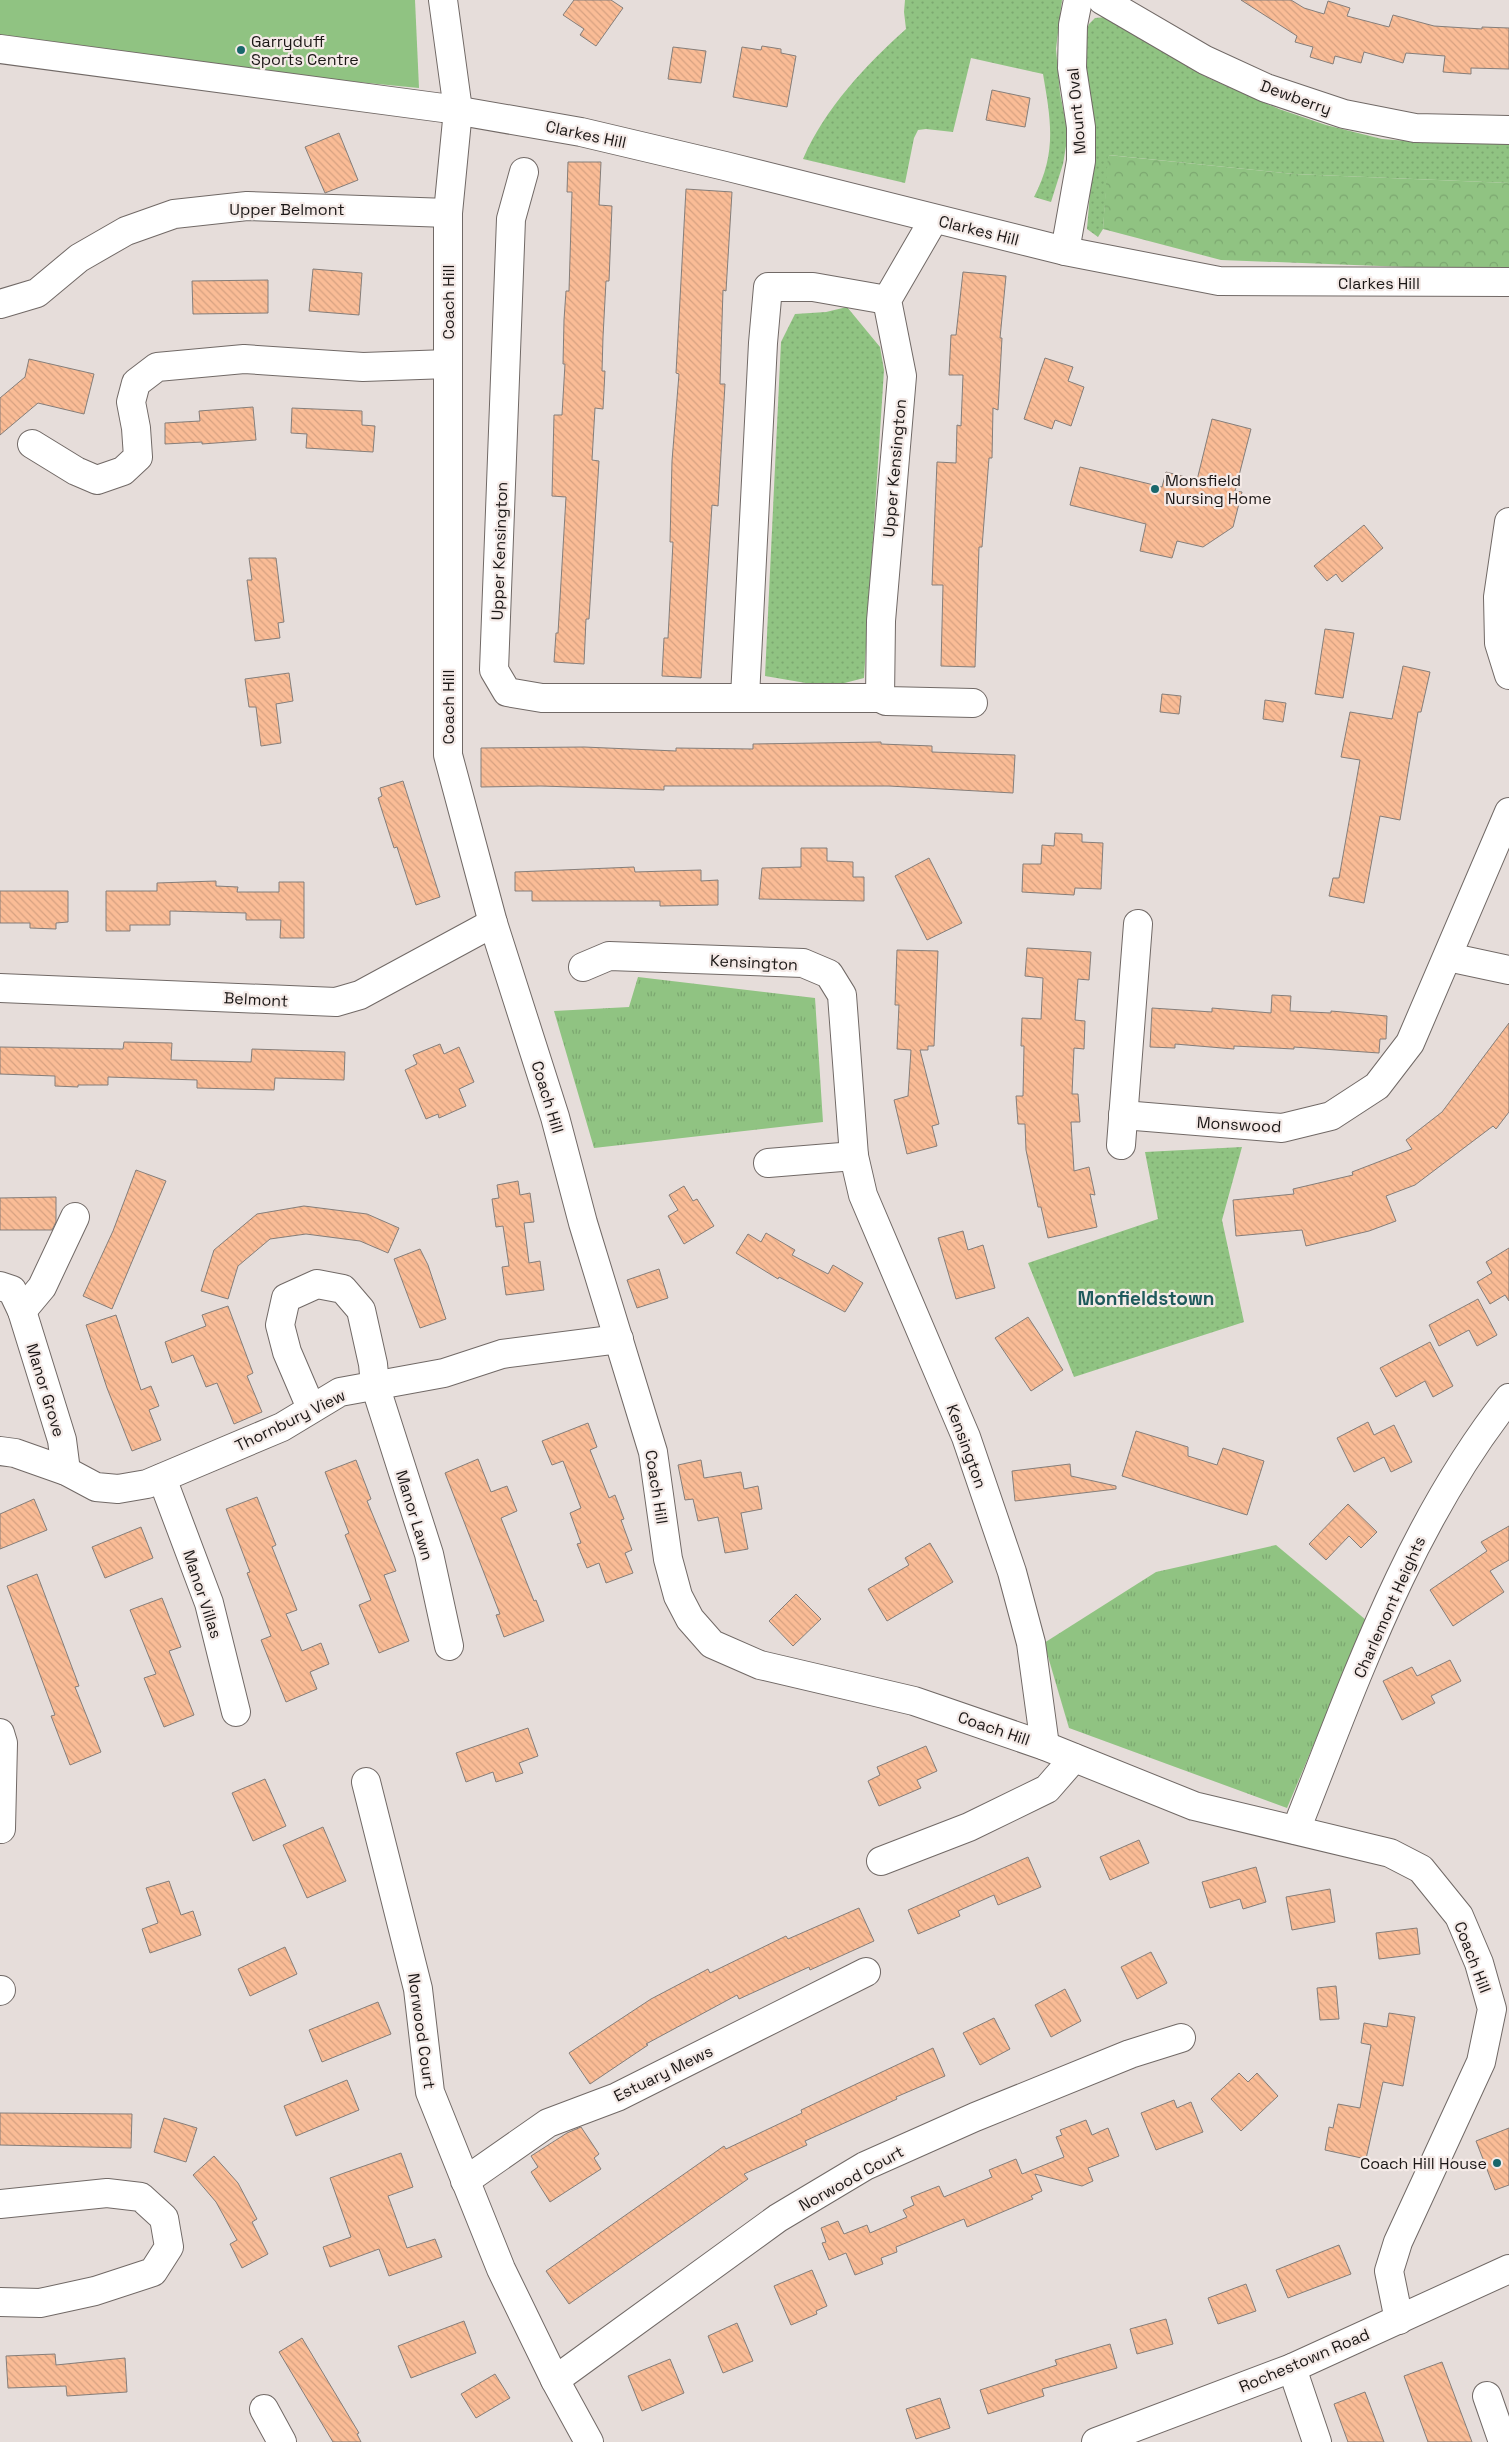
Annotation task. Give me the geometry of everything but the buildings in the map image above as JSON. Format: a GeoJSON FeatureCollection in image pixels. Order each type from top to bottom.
{"type":"FeatureCollection","features":[{"type":"Feature","properties":{"kind":"street","name":"Coach Hill"},"geometry":{"type":"LineString","coordinates":[[443,0],[458,110],[448,213],[448,755],[492,923],[555,1117],[583,1223],[653,1452],[668,1559],[678,1596],[690,1619],[712,1644],[760,1664],[914,1701],[1045,1746],[1194,1806],[1390,1853],[1421,1869],[1458,1916],[1479,1964],[1500,2004],[1481,2062],[1398,2242],[1389,2271],[1399,2320]]}},
{"type":"Feature","properties":{"kind":"street","name":"Mount Oval"},"geometry":{"type":"LineString","coordinates":[[1065,251],[1080,161],[1081,128],[1072,68],[1073,25],[1078,0]]}},
{"type":"Feature","properties":{"kind":"street","name":"Dewberry"},"geometry":{"type":"LineString","coordinates":[[1102,0],[1205,60],[1266,88],[1344,114],[1415,128],[1509,130]]}},
{"type":"Feature","properties":{"kind":"street","name":"Clarkes Hill"},"geometry":{"type":"LineString","coordinates":[[0,49],[458,110],[581,132],[1065,251],[1219,281],[1305,283],[1509,282]]}},
{"type":"Feature","properties":{"kind":"street","name":"Upper Kensington"},"geometry":{"type":"LineString","coordinates":[[524,172],[511,219],[494,670],[508,692],[542,698],[880,698],[886,701],[973,703]]}},
{"type":"Feature","properties":{"kind":"street","name":"Upper Belmont"},"geometry":{"type":"LineString","coordinates":[[0,304],[37,293],[79,258],[126,231],[174,214],[248,206],[448,213]]}},
{"type":"Feature","properties":{"kind":"street"},"geometry":{"type":"LineString","coordinates":[[745,697],[763,343],[768,287],[813,287],[887,300],[934,219]]}},
{"type":"Feature","properties":{"kind":"street","name":"Upper Kensington"},"geometry":{"type":"LineString","coordinates":[[880,698],[881,621],[902,376],[887,300]]}},
{"type":"Feature","properties":{"kind":"street"},"geometry":{"type":"LineString","coordinates":[[32,444],[76,471],[97,480],[123,471],[138,457],[136,428],[130,402],[136,382],[158,367],[244,359],[363,367],[448,364]]}},
{"type":"Feature","properties":{"kind":"street"},"geometry":{"type":"LineString","coordinates":[[1509,522],[1498,596],[1499,644],[1509,675]]}},
{"type":"Feature","properties":{"kind":"street","name":"Monswood"},"geometry":{"type":"LineString","coordinates":[[1123,1115],[1282,1128],[1331,1116],[1377,1086],[1410,1043],[1509,812]]}},
{"type":"Feature","properties":{"kind":"street","name":"Belmont"},"geometry":{"type":"LineString","coordinates":[[0,988],[336,1002],[360,995],[492,923]]}},
{"type":"Feature","properties":{"kind":"street"},"geometry":{"type":"LineString","coordinates":[[1121,1145],[1138,924]]}},
{"type":"Feature","properties":{"kind":"street","name":"Kensington"},"geometry":{"type":"LineString","coordinates":[[583,968],[610,956],[803,963],[829,974],[842,995],[854,1156],[863,1195],[966,1437],[1012,1572],[1031,1643],[1045,1746]]}},
{"type":"Feature","properties":{"kind":"street"},"geometry":{"type":"LineString","coordinates":[[1448,957],[1509,970]]}},
{"type":"Feature","properties":{"kind":"street"},"geometry":{"type":"LineString","coordinates":[[768,1163],[854,1156]]}},
{"type":"Feature","properties":{"kind":"street"},"geometry":{"type":"LineString","coordinates":[[22,1310],[42,1287],[75,1217]]}},
{"type":"Feature","properties":{"kind":"street","name":"Manor Lawn"},"geometry":{"type":"LineString","coordinates":[[312,1408],[288,1352],[280,1325],[286,1298],[317,1284],[343,1289],[361,1310],[373,1364],[375,1385],[429,1554],[449,1646]]}},
{"type":"Feature","properties":{"kind":"street","name":"Manor Grove"},"geometry":{"type":"LineString","coordinates":[[0,1286],[12,1290],[22,1310],[62,1440],[66,1471]]}},
{"type":"Feature","properties":{"kind":"street","name":"Thornbury View"},"geometry":{"type":"LineString","coordinates":[[0,1452],[14,1453],[66,1471],[96,1487],[118,1489],[147,1484],[282,1428],[340,1392],[444,1373],[502,1354],[619,1339]]}},
{"type":"Feature","properties":{"kind":"street","name":"Charlemont Heights"},"geometry":{"type":"LineString","coordinates":[[1296,1830],[1386,1610],[1429,1517],[1477,1438],[1509,1398]]}},
{"type":"Feature","properties":{"kind":"street","name":"Manor Villas"},"geometry":{"type":"LineString","coordinates":[[162,1478],[208,1603],[236,1712]]}},
{"type":"Feature","properties":{"kind":"street"},"geometry":{"type":"LineString","coordinates":[[0,1733],[3,1743],[1,1829]]}},
{"type":"Feature","properties":{"kind":"street"},"geometry":{"type":"LineString","coordinates":[[882,1861],[969,1827],[1047,1789],[1074,1758]]}},
{"type":"Feature","properties":{"kind":"street","name":"Norwood Court"},"geometry":{"type":"LineString","coordinates":[[366,1782],[418,1989],[430,2092],[501,2269],[555,2380],[589,2442]]}},
{"type":"Feature","properties":{"kind":"street","name":"Estuary Mews"},"geometry":{"type":"LineString","coordinates":[[465,2181],[548,2123],[618,2097],[866,1972]]}},
{"type":"Feature","properties":{"kind":"street","name":"Norwood Court"},"geometry":{"type":"LineString","coordinates":[[555,2380],[778,2218],[865,2166],[983,2114],[1130,2054],[1181,2038]]}},
{"type":"Feature","properties":{"kind":"street"},"geometry":{"type":"LineString","coordinates":[[0,2204],[108,2193],[141,2198],[164,2218],[168,2247],[153,2272],[94,2292],[40,2303],[0,2302]]}},
{"type":"Feature","properties":{"kind":"street","name":"Rochestown Road"},"geometry":{"type":"LineString","coordinates":[[1096,2442],[1292,2368],[1509,2269]]}},
{"type":"Feature","properties":{"kind":"street"},"geometry":{"type":"LineString","coordinates":[[1292,2368],[1317,2442]]}},
{"type":"Feature","properties":{"kind":"street"},"geometry":{"type":"LineString","coordinates":[[1487,2396],[1503,2442]]}},
{"type":"Feature","properties":{"kind":"street"},"geometry":{"type":"LineString","coordinates":[[264,2409],[282,2442]]}},
{"type":"Feature","properties":{"kind":"green space","name":"Garryduff Sports Centre"},"geometry":{"type":"Polygon","coordinates":[[[0,0],[415,0],[419,88],[129,60],[0,39],[0,0]]]}},
{"type":"Feature","properties":{"kind":"green space"},"geometry":{"type":"Polygon","coordinates":[[[905,0],[1062,0],[1056,49],[1060,93],[1068,134],[1063,164],[1051,202],[1034,197],[1046,166],[1049,151],[1050,122],[1043,74],[971,58],[953,132],[918,130],[914,138],[905,183],[803,159],[823,122],[848,88],[876,57],[906,29],[905,0]]]}},
{"type":"Feature","properties":{"kind":"green space"},"geometry":{"type":"Polygon","coordinates":[[[1106,17],[1121,23],[1204,76],[1279,109],[1326,125],[1382,139],[1435,143],[1509,142],[1509,183],[1294,174],[1109,155],[1103,229],[1098,237],[1087,229],[1095,131],[1084,63],[1083,38],[1089,24],[1095,18],[1106,17]]]}},
{"type":"Feature","properties":{"kind":"green space"},"geometry":{"type":"Polygon","coordinates":[[[1108,155],[1294,174],[1509,183],[1509,271],[1221,260],[1103,229],[1108,155]]]}},
{"type":"Feature","properties":{"kind":"green space"},"geometry":{"type":"Polygon","coordinates":[[[847,307],[880,347],[884,370],[864,678],[829,687],[765,676],[781,342],[795,314],[826,312],[847,307]]]}},
{"type":"Feature","properties":{"kind":"green space"},"geometry":{"type":"Polygon","coordinates":[[[638,977],[815,998],[823,1122],[594,1148],[554,1011],[629,1007],[638,977]]]}},
{"type":"Feature","properties":{"kind":"green space"},"geometry":{"type":"Polygon","coordinates":[[[1242,1147],[1222,1220],[1244,1322],[1074,1377],[1028,1263],[1158,1219],[1145,1152],[1242,1147]]]}},
{"type":"Feature","properties":{"kind":"green space"},"geometry":{"type":"Polygon","coordinates":[[[1276,1545],[1366,1620],[1287,1808],[1069,1728],[1044,1643],[1156,1572],[1276,1545]]]}},
{"type":"Feature","properties":{"kind":"place","name":"Garryduff Sports Centre"},"geometry":{"type":"Point","coordinates":[241,50]}},
{"type":"Feature","properties":{"kind":"place","name":"Monsfield Nursing Home"},"geometry":{"type":"Point","coordinates":[1155,489]}},
{"type":"Feature","properties":{"kind":"place","name":"Coach Hill House"},"geometry":{"type":"Point","coordinates":[1497,2163]}},
{"type":"Feature","properties":{"kind":"district","name":"Monfieldstown"},"geometry":{"type":"Point","coordinates":[1146,1298]}}]}
